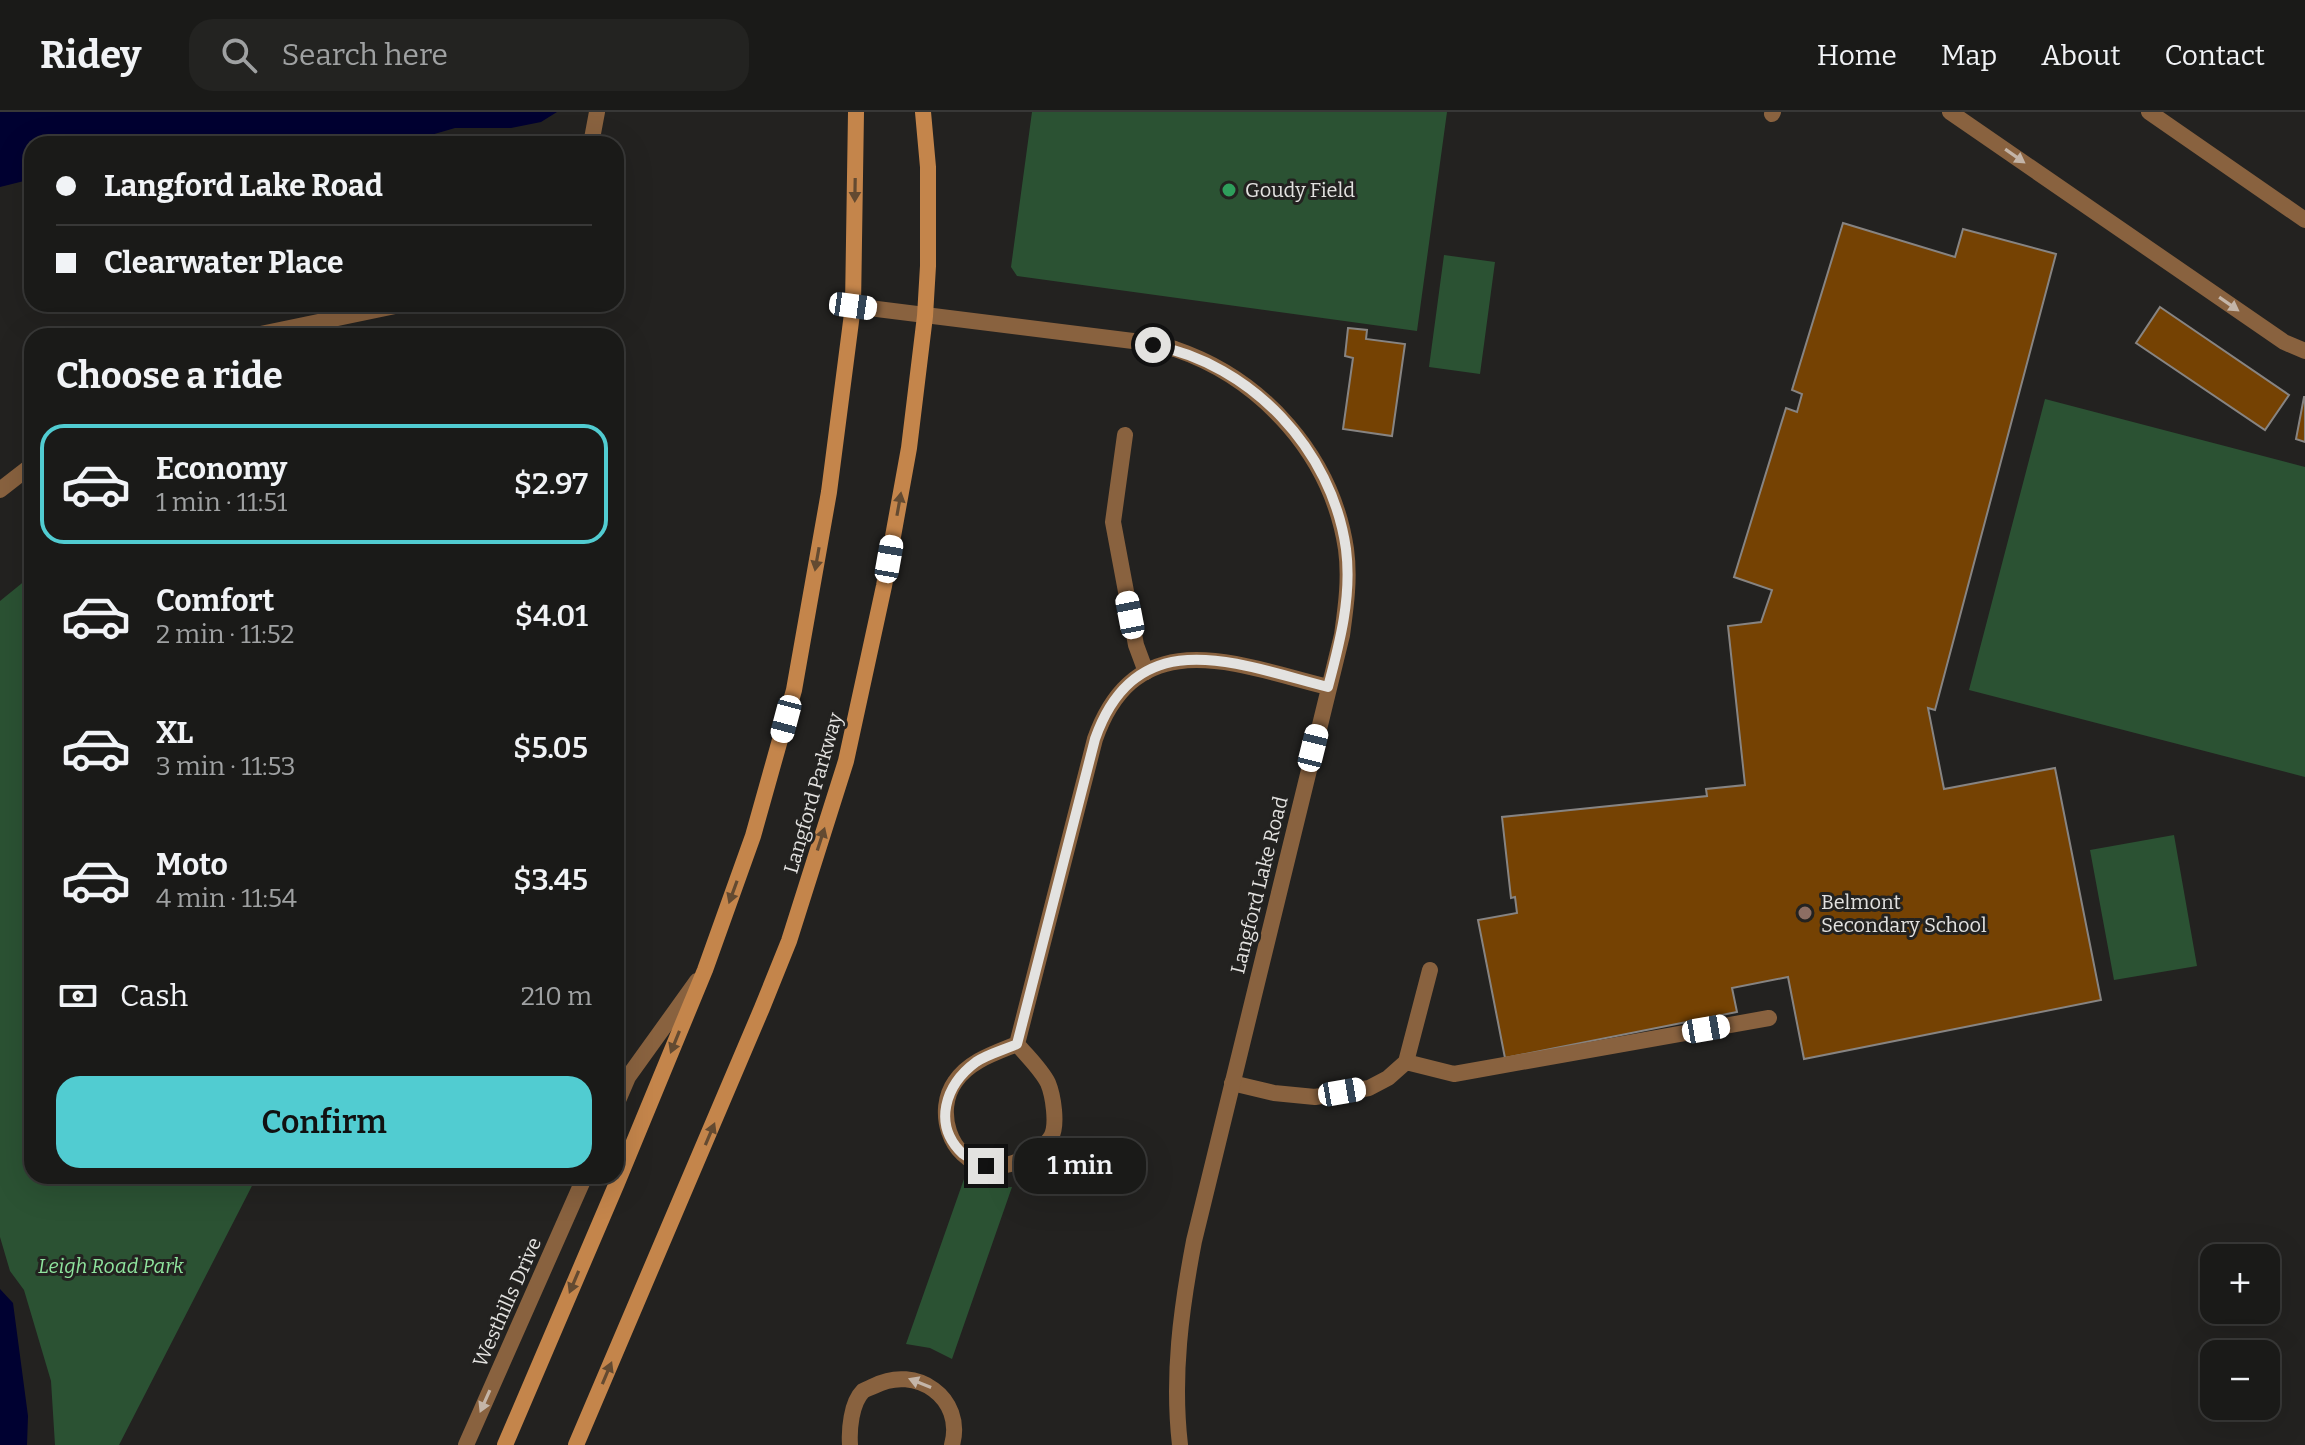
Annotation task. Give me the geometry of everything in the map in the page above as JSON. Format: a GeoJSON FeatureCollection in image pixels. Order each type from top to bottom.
{"type":"FeatureCollection","features":[{"type":"Feature","properties":{"kind":"main road"},"geometry":{"type":"LineString","coordinates":[[624,1166],[705,970],[753,836],[794,690],[829,492],[853,306],[856,112]]}},
{"type":"Feature","properties":{"kind":"main road","name":"Langford Parkway"},"geometry":{"type":"LineString","coordinates":[[576,1445],[768,995],[789,941],[846,761],[884,586],[909,448],[925,316],[928,167],[923,112]]}},
{"type":"Feature","properties":{"kind":"main road"},"geometry":{"type":"LineString","coordinates":[[505,1445],[617,1184]]}},
{"type":"Feature","properties":{"kind":"street"},"geometry":{"type":"LineString","coordinates":[[592,136],[597,112]]}},
{"type":"Feature","properties":{"kind":"street"},"geometry":{"type":"LineString","coordinates":[[1950,112],[2284,342],[2305,351]]}},
{"type":"Feature","properties":{"kind":"street"},"geometry":{"type":"LineString","coordinates":[[2149,112],[2305,220]]}},
{"type":"Feature","properties":{"kind":"street","name":"Langford Lake Road"},"geometry":{"type":"LineString","coordinates":[[853,306],[1118,339],[1172,348],[1207,362],[1237,378],[1266,401],[1292,429],[1316,464],[1335,504],[1346,549],[1347,593],[1342,635],[1194,1241],[1182,1302],[1177,1362],[1180,1445]]}},
{"type":"Feature","properties":{"kind":"street"},"geometry":{"type":"LineString","coordinates":[[290,328],[366,312]]}},
{"type":"Feature","properties":{"kind":"street"},"geometry":{"type":"LineString","coordinates":[[1125,435],[1113,522],[1136,645],[1146,672]]}},
{"type":"Feature","properties":{"kind":"street"},"geometry":{"type":"LineString","coordinates":[[0,490],[24,471]]}},
{"type":"Feature","properties":{"kind":"street"},"geometry":{"type":"LineString","coordinates":[[1017,1044],[1095,739],[1113,700],[1146,672],[1168,663],[1210,659],[1328,687]]}},
{"type":"Feature","properties":{"kind":"street"},"geometry":{"type":"LineString","coordinates":[[624,1086],[705,970]]}},
{"type":"Feature","properties":{"kind":"street"},"geometry":{"type":"LineString","coordinates":[[1232,1083],[1274,1093],[1315,1097],[1369,1088],[1388,1078],[1406,1062],[1430,970]]}},
{"type":"Feature","properties":{"kind":"street"},"geometry":{"type":"LineString","coordinates":[[1406,1062],[1454,1074],[1769,1018]]}},
{"type":"Feature","properties":{"kind":"street"},"geometry":{"type":"LineString","coordinates":[[1017,1044],[1048,1083],[1055,1110],[1052,1136],[1034,1153],[1013,1164],[986,1166],[964,1155],[950,1136],[944,1105],[955,1081],[978,1061],[1017,1044]]}},
{"type":"Feature","properties":{"kind":"street","name":"Westhills Drive"},"geometry":{"type":"LineString","coordinates":[[466,1445],[581,1184]]}},
{"type":"Feature","properties":{"kind":"street"},"geometry":{"type":"LineString","coordinates":[[850,1445],[849,1422],[862,1392],[884,1380],[909,1378],[928,1384],[943,1398],[951,1414],[952,1445]]}},
{"type":"Feature","properties":{"kind":"green space","name":"Goudy Field"},"geometry":{"type":"Polygon","coordinates":[[[1032,112],[1447,112],[1417,331],[1017,276],[1011,267],[1032,112]]]}},
{"type":"Feature","properties":{"kind":"green space"},"geometry":{"type":"Polygon","coordinates":[[[1444,255],[1495,262],[1480,374],[1429,367],[1444,255]]]}},
{"type":"Feature","properties":{"kind":"green space"},"geometry":{"type":"Polygon","coordinates":[[[2045,399],[2305,467],[2305,777],[1969,690],[2045,399]]]}},
{"type":"Feature","properties":{"kind":"green space","name":"Leigh Road Park"},"geometry":{"type":"Polygon","coordinates":[[[24,582],[24,1184],[253,1184],[119,1445],[55,1445],[51,1381],[24,1290],[10,1271],[0,1237],[0,601],[24,582]]]}},
{"type":"Feature","properties":{"kind":"green space"},"geometry":{"type":"Polygon","coordinates":[[[2174,835],[2197,966],[2114,980],[2090,850],[2174,835]]]}},
{"type":"Feature","properties":{"kind":"green space"},"geometry":{"type":"Polygon","coordinates":[[[964,1179],[988,1186],[1012,1187],[952,1359],[930,1348],[906,1344],[964,1179]]]}},
{"type":"Feature","properties":{"kind":"shaded area"},"geometry":{"type":"Polygon","coordinates":[[[0,112],[557,112],[541,122],[511,128],[455,128],[428,136],[24,136],[24,181],[0,187],[0,112]]]}},
{"type":"Feature","properties":{"kind":"shaded area"},"geometry":{"type":"Polygon","coordinates":[[[0,1289],[13,1303],[28,1416],[27,1445],[0,1445],[0,1289]]]}},
{"type":"Feature","properties":{"kind":"building"},"geometry":{"type":"Polygon","coordinates":[[[1843,223],[1955,257],[1963,229],[2056,254],[1935,710],[1928,708],[1944,789],[2055,768],[2101,1000],[1804,1059],[1788,977],[1732,988],[1737,1012],[1505,1058],[1478,920],[1517,913],[1515,897],[1511,898],[1502,817],[1707,796],[1706,789],[1745,785],[1728,626],[1761,622],[1772,590],[1734,577],[1786,408],[1797,412],[1802,394],[1792,390],[1843,223]]]}},
{"type":"Feature","properties":{"kind":"building"},"geometry":{"type":"Polygon","coordinates":[[[2160,307],[2289,395],[2265,430],[2136,343],[2160,307]]]}},
{"type":"Feature","properties":{"kind":"building"},"geometry":{"type":"Polygon","coordinates":[[[1348,328],[1367,330],[1366,339],[1405,344],[1392,436],[1343,429],[1353,358],[1345,356],[1348,328]]]}},
{"type":"Feature","properties":{"kind":"building"},"geometry":{"type":"Polygon","coordinates":[[[2305,397],[2305,442],[2296,439],[2305,397]]]}},
{"type":"Feature","properties":{"kind":"place","name":"Goudy Field"},"geometry":{"type":"Point","coordinates":[1229,190]}},
{"type":"Feature","properties":{"kind":"place","name":"Belmont Secondary School"},"geometry":{"type":"Point","coordinates":[1805,913]}},
{"type":"Feature","properties":{"kind":"route"},"geometry":{"type":"LineString","coordinates":[[986,1166],[964,1155],[950,1136],[944,1105],[955,1081],[978,1061],[1017,1044],[1095,739],[1113,700],[1146,672],[1190,659],[1227,661],[1328,687],[1342,635],[1347,593],[1346,549],[1335,504],[1316,464],[1292,429],[1266,401],[1237,378],[1172,348],[1153,345]]}}]}
